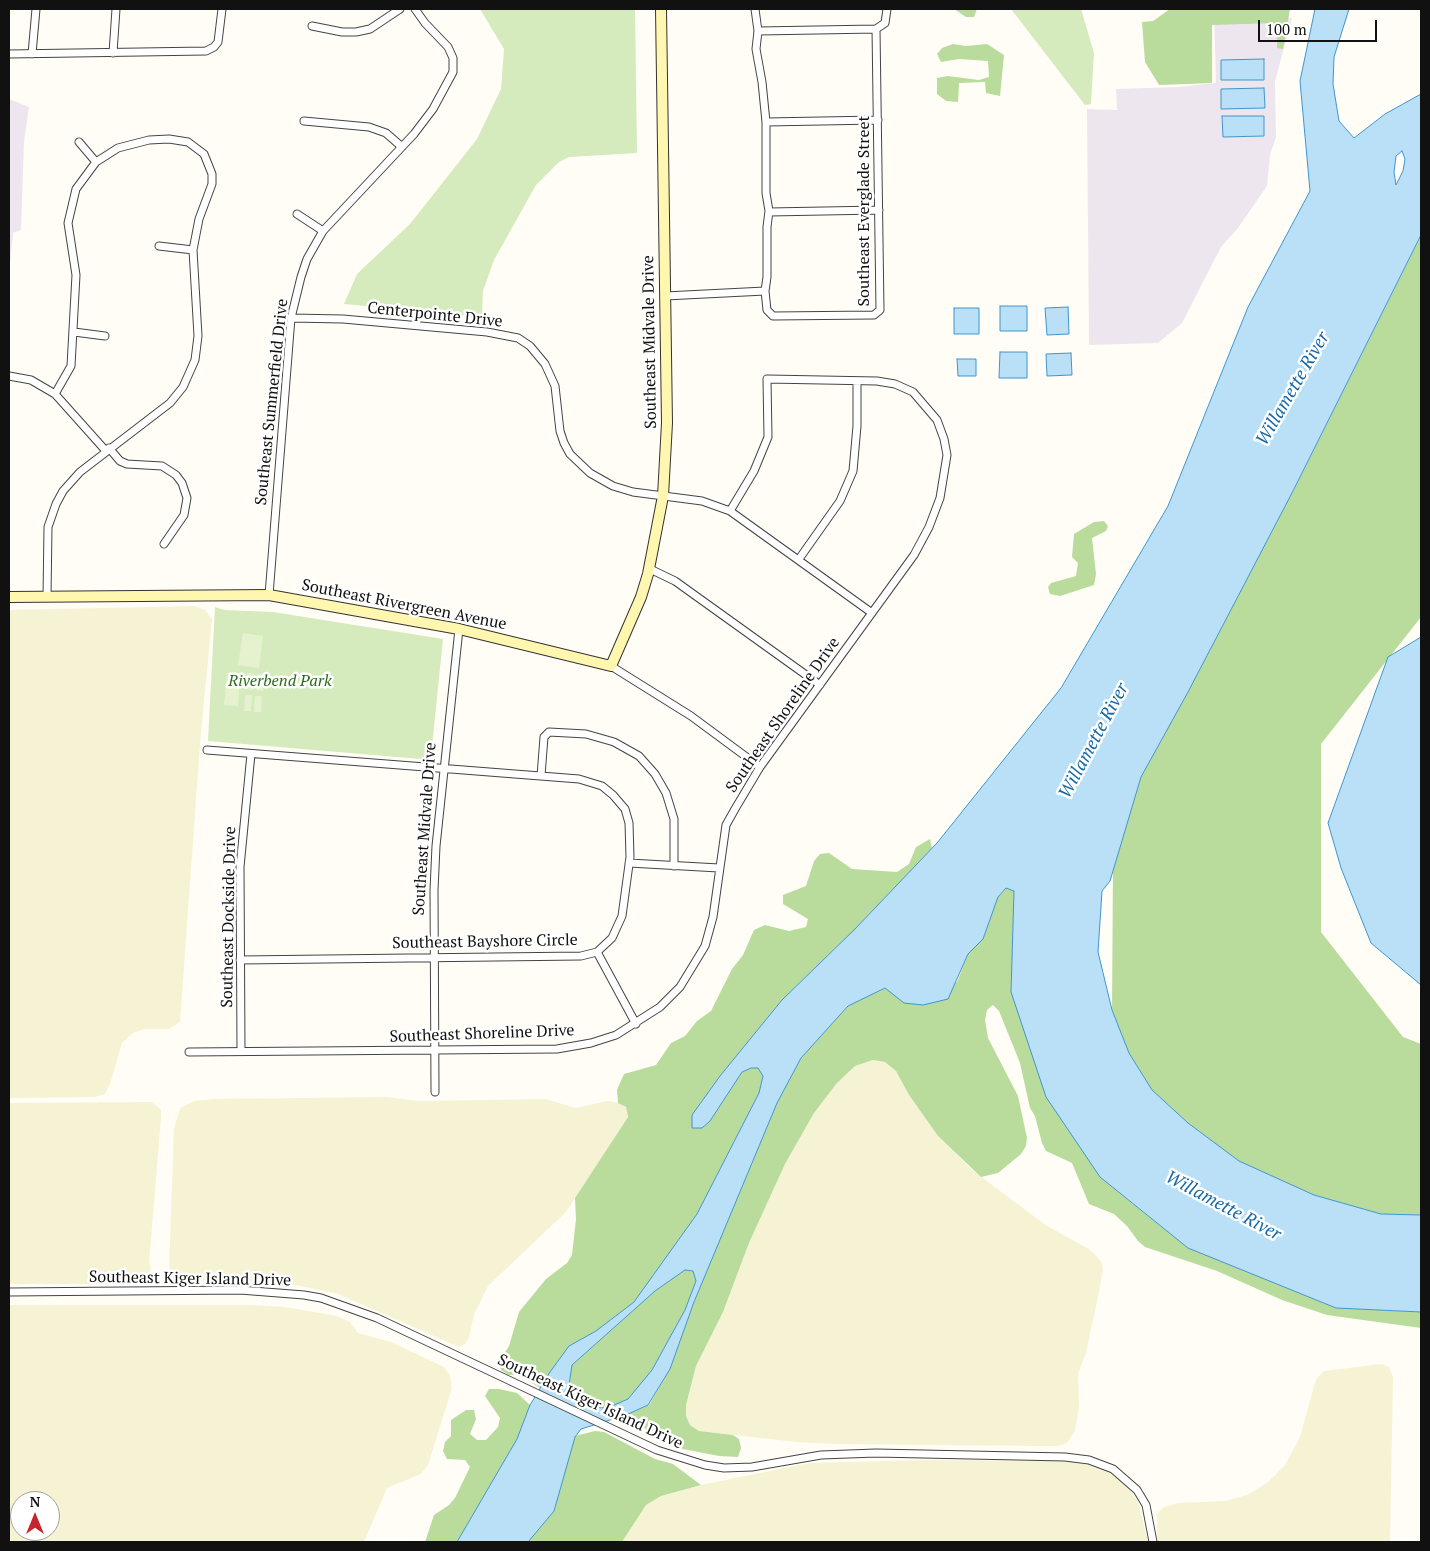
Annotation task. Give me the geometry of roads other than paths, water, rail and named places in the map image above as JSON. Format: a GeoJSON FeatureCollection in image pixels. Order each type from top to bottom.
{"type":"FeatureCollection","features":[{"type":"Feature","properties":{"kind":"street"},"geometry":{"type":"LineString","coordinates":[[32,54],[36,9]]}},
{"type":"Feature","properties":{"kind":"street"},"geometry":{"type":"LineString","coordinates":[[113,53],[116,9]]}},
{"type":"Feature","properties":{"kind":"street"},"geometry":{"type":"LineString","coordinates":[[9,54],[208,51],[214,48],[219,38],[222,9]]}},
{"type":"Feature","properties":{"kind":"street"},"geometry":{"type":"LineString","coordinates":[[312,26],[342,32],[356,32],[370,29],[400,9]]}},
{"type":"Feature","properties":{"kind":"street","name":"Southeast Summerfield Drive"},"geometry":{"type":"LineString","coordinates":[[270,595],[291,318],[304,268],[323,231],[402,147],[433,109],[447,85],[454,66],[448,47],[425,23],[415,9]]}},
{"type":"Feature","properties":{"kind":"street","name":"Southeast Midvale Drive"},"geometry":{"type":"LineString","coordinates":[[610,666],[641,597],[650,569],[663,496],[667,423],[661,9]]}},
{"type":"Feature","properties":{"kind":"street"},"geometry":{"type":"LineString","coordinates":[[665,296],[765,291],[769,212],[766,193],[766,122],[762,82],[756,50],[758,31],[755,9]]}},
{"type":"Feature","properties":{"kind":"street"},"geometry":{"type":"LineString","coordinates":[[758,31],[876,29],[885,23],[887,9]]}},
{"type":"Feature","properties":{"kind":"street","name":"Southeast Everglade Street"},"geometry":{"type":"LineString","coordinates":[[765,291],[770,314],[773,316],[878,314],[880,310],[876,29]]}},
{"type":"Feature","properties":{"kind":"street"},"geometry":{"type":"LineString","coordinates":[[766,122],[878,120]]}},
{"type":"Feature","properties":{"kind":"street"},"geometry":{"type":"LineString","coordinates":[[304,121],[369,127],[386,133],[402,147]]}},
{"type":"Feature","properties":{"kind":"street"},"geometry":{"type":"LineString","coordinates":[[47,597],[46,539],[51,516],[71,481],[170,403],[190,374],[195,360],[198,336],[193,250],[198,219],[212,184],[210,167],[204,154],[188,142],[169,139],[136,142],[118,148],[96,162],[76,189],[69,213],[68,230],[76,275],[71,366],[54,394]]}},
{"type":"Feature","properties":{"kind":"street"},"geometry":{"type":"LineString","coordinates":[[79,142],[96,162]]}},
{"type":"Feature","properties":{"kind":"street"},"geometry":{"type":"LineString","coordinates":[[769,212],[879,210]]}},
{"type":"Feature","properties":{"kind":"street"},"geometry":{"type":"LineString","coordinates":[[297,214],[323,231]]}},
{"type":"Feature","properties":{"kind":"street"},"geometry":{"type":"LineString","coordinates":[[159,246],[193,250]]}},
{"type":"Feature","properties":{"kind":"street","name":"Centerpointe Drive"},"geometry":{"type":"LineString","coordinates":[[291,318],[351,320],[487,332],[518,338],[537,353],[550,373],[555,386],[560,431],[570,454],[594,476],[613,486],[633,492],[702,501],[730,511],[872,613]]}},
{"type":"Feature","properties":{"kind":"street"},"geometry":{"type":"LineString","coordinates":[[74,332],[105,336]]}},
{"type":"Feature","properties":{"kind":"street"},"geometry":{"type":"LineString","coordinates":[[9,376],[31,380],[54,394],[120,461],[127,464],[162,466],[176,475],[182,483],[188,498],[184,515],[164,544]]}},
{"type":"Feature","properties":{"kind":"street","name":"Southeast Shoreline Drive"},"geometry":{"type":"LineString","coordinates":[[189,1052],[557,1049],[592,1043],[616,1036],[660,1007],[680,987],[705,946],[713,917],[726,825],[760,767],[914,556],[929,527],[940,498],[947,455],[938,420],[913,392],[895,384],[857,381],[768,380],[768,437],[754,471],[730,511]]}},
{"type":"Feature","properties":{"kind":"street"},"geometry":{"type":"LineString","coordinates":[[799,559],[840,500],[853,471],[857,426],[857,381]]}},
{"type":"Feature","properties":{"kind":"street"},"geometry":{"type":"LineString","coordinates":[[650,569],[675,581],[820,685]]}},
{"type":"Feature","properties":{"kind":"street","name":"Southeast Rivergreen Avenue"},"geometry":{"type":"LineString","coordinates":[[9,597],[270,595],[459,629],[568,654],[610,666],[683,711],[760,767]]}},
{"type":"Feature","properties":{"kind":"street","name":"Southeast Midvale Drive"},"geometry":{"type":"LineString","coordinates":[[435,1092],[434,957],[436,846],[459,629]]}},
{"type":"Feature","properties":{"kind":"street"},"geometry":{"type":"LineString","coordinates":[[541,776],[544,737],[549,732],[586,734],[614,742],[639,756],[655,774],[674,819],[674,866]]}},
{"type":"Feature","properties":{"kind":"street","name":"Southeast Bayshore Circle"},"geometry":{"type":"LineString","coordinates":[[207,750],[579,779],[602,786],[613,795],[625,809],[630,823],[629,863],[622,916],[612,938],[597,952],[581,956],[240,960]]}},
{"type":"Feature","properties":{"kind":"street","name":"Southeast Dockside Drive"},"geometry":{"type":"LineString","coordinates":[[241,1051],[240,867],[251,754]]}},
{"type":"Feature","properties":{"kind":"street"},"geometry":{"type":"LineString","coordinates":[[629,863],[719,868]]}},
{"type":"Feature","properties":{"kind":"street"},"geometry":{"type":"LineString","coordinates":[[597,952],[636,1024]]}},
{"type":"Feature","properties":{"kind":"street","name":"Southeast Kiger Island Drive"},"geometry":{"type":"LineString","coordinates":[[9,1292],[240,1290],[304,1295],[341,1304],[360,1311],[657,1450],[688,1461],[724,1468],[752,1467],[836,1453],[963,1453],[1065,1457],[1089,1460],[1113,1469],[1137,1490],[1146,1505],[1153,1542]]}},
{"type":"Feature","properties":{"kind":"water","name":"Willamette River"},"geometry":{"type":"Polygon","coordinates":[[[1315,9],[1349,9],[1334,57],[1333,84],[1339,121],[1354,138],[1385,114],[1421,94],[1421,235],[1293,491],[1188,692],[1141,777],[1110,881],[1102,891],[1098,952],[1112,1010],[1129,1053],[1152,1090],[1188,1123],[1239,1161],[1314,1195],[1381,1214],[1421,1215],[1421,1312],[1336,1308],[1188,1248],[1100,1177],[1046,1097],[1011,992],[1014,891],[1006,888],[998,897],[983,939],[968,954],[948,999],[923,1005],[904,1003],[885,988],[848,1006],[801,1058],[777,1103],[694,1302],[670,1369],[648,1405],[626,1415],[581,1429],[575,1437],[554,1511],[528,1542],[457,1542],[517,1439],[530,1405],[550,1372],[569,1346],[596,1331],[634,1302],[697,1214],[759,1093],[763,1076],[758,1068],[751,1068],[742,1072],[710,1121],[702,1128],[692,1128],[692,1115],[720,1076],[782,1000],[855,929],[937,843],[1061,688],[1168,506],[1248,307],[1310,191],[1300,81],[1315,9]],[[1402,151],[1396,156],[1394,172],[1396,185],[1403,171],[1405,159],[1402,151]],[[685,1270],[655,1291],[572,1365],[569,1385],[577,1399],[588,1407],[607,1408],[628,1399],[652,1370],[685,1310],[696,1281],[693,1271],[685,1270]]]}},
{"type":"Feature","properties":{"kind":"water"},"geometry":{"type":"Polygon","coordinates":[[[1264,59],[1264,80],[1221,80],[1221,60],[1264,59]]]}},
{"type":"Feature","properties":{"kind":"water"},"geometry":{"type":"Polygon","coordinates":[[[1264,88],[1265,108],[1221,109],[1221,89],[1264,88]]]}},
{"type":"Feature","properties":{"kind":"water"},"geometry":{"type":"Polygon","coordinates":[[[1222,116],[1264,116],[1264,136],[1223,137],[1222,116]]]}},
{"type":"Feature","properties":{"kind":"water"},"geometry":{"type":"Polygon","coordinates":[[[1000,306],[1027,306],[1027,331],[1000,331],[1000,306]]]}},
{"type":"Feature","properties":{"kind":"water"},"geometry":{"type":"Polygon","coordinates":[[[1068,307],[1069,334],[1047,335],[1045,308],[1068,307]]]}},
{"type":"Feature","properties":{"kind":"water"},"geometry":{"type":"Polygon","coordinates":[[[954,308],[979,308],[979,334],[954,334],[954,308]]]}},
{"type":"Feature","properties":{"kind":"water"},"geometry":{"type":"Polygon","coordinates":[[[1000,352],[1027,352],[1027,378],[999,378],[1000,352]]]}},
{"type":"Feature","properties":{"kind":"water"},"geometry":{"type":"Polygon","coordinates":[[[1071,353],[1072,375],[1047,376],[1046,354],[1071,353]]]}},
{"type":"Feature","properties":{"kind":"water"},"geometry":{"type":"Polygon","coordinates":[[[957,359],[976,359],[976,376],[958,376],[957,359]]]}},
{"type":"Feature","properties":{"kind":"water"},"geometry":{"type":"Polygon","coordinates":[[[1421,637],[1421,985],[1371,943],[1341,868],[1328,823],[1388,657],[1421,637]]]}},
{"type":"Feature","properties":{"kind":"park label","name":"Riverbend Park"},"geometry":{"type":"Point","coordinates":[280,681]}}]}
